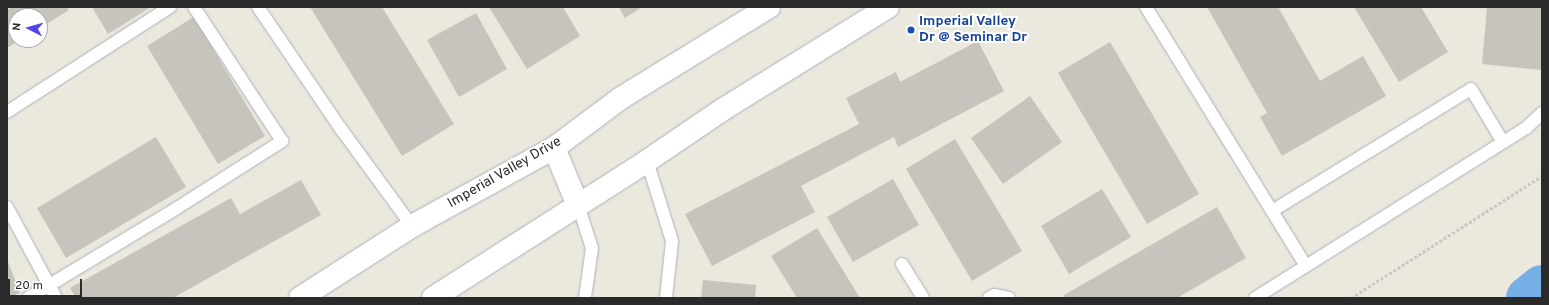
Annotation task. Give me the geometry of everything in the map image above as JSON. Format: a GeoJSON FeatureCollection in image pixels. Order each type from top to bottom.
{"type":"FeatureCollection","features":[{"type":"Feature","properties":{"kind":"main road","name":"Imperial Valley Drive"},"geometry":{"type":"LineString","coordinates":[[300,298],[412,226],[554,148],[621,98],[769,7]]}},
{"type":"Feature","properties":{"kind":"main road"},"geometry":{"type":"LineString","coordinates":[[433,298],[647,161],[722,110],[888,7]]}},
{"type":"Feature","properties":{"kind":"main road"},"geometry":{"type":"LineString","coordinates":[[554,148],[578,205]]}},
{"type":"Feature","properties":{"kind":"lane"},"geometry":{"type":"LineString","coordinates":[[7,112],[170,7]]}},
{"type":"Feature","properties":{"kind":"lane"},"geometry":{"type":"LineString","coordinates":[[28,298],[50,286],[282,141],[194,7]]}},
{"type":"Feature","properties":{"kind":"lane"},"geometry":{"type":"LineString","coordinates":[[258,7],[341,129],[412,226]]}},
{"type":"Feature","properties":{"kind":"lane"},"geometry":{"type":"LineString","coordinates":[[1146,7],[1305,264]]}},
{"type":"Feature","properties":{"kind":"lane"},"geometry":{"type":"LineString","coordinates":[[1272,211],[1471,89],[1503,142]]}},
{"type":"Feature","properties":{"kind":"lane"},"geometry":{"type":"LineString","coordinates":[[1255,298],[1305,264],[1526,128],[1542,113]]}},
{"type":"Feature","properties":{"kind":"lane"},"geometry":{"type":"LineString","coordinates":[[647,161],[672,241],[666,298]]}},
{"type":"Feature","properties":{"kind":"lane"},"geometry":{"type":"LineString","coordinates":[[578,205],[592,248],[585,298]]}},
{"type":"Feature","properties":{"kind":"lane"},"geometry":{"type":"LineString","coordinates":[[7,206],[56,298]]}},
{"type":"Feature","properties":{"kind":"lane"},"geometry":{"type":"LineString","coordinates":[[902,264],[923,298]]}},
{"type":"Feature","properties":{"kind":"lane"},"geometry":{"type":"LineString","coordinates":[[989,298],[994,295],[1009,298]]}},
{"type":"Feature","properties":{"kind":"path"},"geometry":{"type":"LineString","coordinates":[[1351,298],[1542,176]]}},
{"type":"Feature","properties":{"kind":"building"},"geometry":{"type":"Polygon","coordinates":[[[67,7],[69,10],[48,23],[48,8],[10,8],[67,7]]]}},
{"type":"Feature","properties":{"kind":"building"},"geometry":{"type":"Polygon","coordinates":[[[92,7],[151,7],[108,34],[92,7]]]}},
{"type":"Feature","properties":{"kind":"building"},"geometry":{"type":"Polygon","coordinates":[[[310,7],[382,7],[454,124],[402,156],[310,7]]]}},
{"type":"Feature","properties":{"kind":"building"},"geometry":{"type":"Polygon","coordinates":[[[489,7],[563,7],[580,36],[527,69],[489,7]]]}},
{"type":"Feature","properties":{"kind":"building"},"geometry":{"type":"Polygon","coordinates":[[[619,7],[642,7],[625,18],[619,7]]]}},
{"type":"Feature","properties":{"kind":"building"},"geometry":{"type":"Polygon","coordinates":[[[1207,7],[1278,7],[1320,81],[1363,56],[1386,96],[1282,156],[1260,117],[1267,113],[1207,7]]]}},
{"type":"Feature","properties":{"kind":"building"},"geometry":{"type":"Polygon","coordinates":[[[1354,7],[1421,7],[1448,52],[1399,82],[1354,7]]]}},
{"type":"Feature","properties":{"kind":"building"},"geometry":{"type":"Polygon","coordinates":[[[1487,7],[1542,7],[1542,70],[1482,64],[1487,7]]]}},
{"type":"Feature","properties":{"kind":"building"},"geometry":{"type":"Polygon","coordinates":[[[8,9],[7,48],[7,10],[8,9]]]}},
{"type":"Feature","properties":{"kind":"building"},"geometry":{"type":"Polygon","coordinates":[[[476,13],[507,69],[459,97],[427,40],[476,13]]]}},
{"type":"Feature","properties":{"kind":"building"},"geometry":{"type":"Polygon","coordinates":[[[194,17],[265,136],[218,164],[147,46],[194,17]]]}},
{"type":"Feature","properties":{"kind":"building"},"geometry":{"type":"Polygon","coordinates":[[[978,41],[1004,91],[898,147],[894,137],[801,186],[815,212],[712,266],[685,214],[859,124],[846,98],[896,72],[900,82],[978,41]]]}},
{"type":"Feature","properties":{"kind":"building"},"geometry":{"type":"Polygon","coordinates":[[[1110,42],[1199,194],[1147,224],[1058,73],[1110,42]]]}},
{"type":"Feature","properties":{"kind":"building"},"geometry":{"type":"Polygon","coordinates":[[[1030,96],[1062,142],[1003,184],[971,138],[1030,96]]]}},
{"type":"Feature","properties":{"kind":"building"},"geometry":{"type":"Polygon","coordinates":[[[156,137],[186,187],[66,258],[37,208],[156,137]]]}},
{"type":"Feature","properties":{"kind":"building"},"geometry":{"type":"Polygon","coordinates":[[[955,139],[1022,251],[972,281],[906,169],[955,139]]]}},
{"type":"Feature","properties":{"kind":"building"},"geometry":{"type":"Polygon","coordinates":[[[893,179],[919,225],[853,262],[827,217],[893,179]]]}},
{"type":"Feature","properties":{"kind":"building"},"geometry":{"type":"Polygon","coordinates":[[[301,180],[321,215],[173,298],[76,298],[70,288],[231,198],[240,214],[301,180]]]}},
{"type":"Feature","properties":{"kind":"building"},"geometry":{"type":"Polygon","coordinates":[[[1102,189],[1131,237],[1069,274],[1041,226],[1102,189]]]}},
{"type":"Feature","properties":{"kind":"building"},"geometry":{"type":"Polygon","coordinates":[[[1217,207],[1246,258],[1177,298],[1065,298],[1064,295],[1217,207]]]}},
{"type":"Feature","properties":{"kind":"building"},"geometry":{"type":"Polygon","coordinates":[[[817,228],[860,298],[797,298],[771,256],[817,228]]]}},
{"type":"Feature","properties":{"kind":"building"},"geometry":{"type":"Polygon","coordinates":[[[7,259],[20,293],[7,298],[7,259]]]}},
{"type":"Feature","properties":{"kind":"building"},"geometry":{"type":"Polygon","coordinates":[[[703,280],[756,285],[755,298],[701,298],[703,280]]]}},
{"type":"Feature","properties":{"kind":"waterway"},"geometry":{"type":"LineString","coordinates":[[1528,298],[1542,287]]}},
{"type":"Feature","properties":{"kind":"place","name":"Imperial Valley Dr @ Seminar Dr"},"geometry":{"type":"Point","coordinates":[911,30]}}]}
